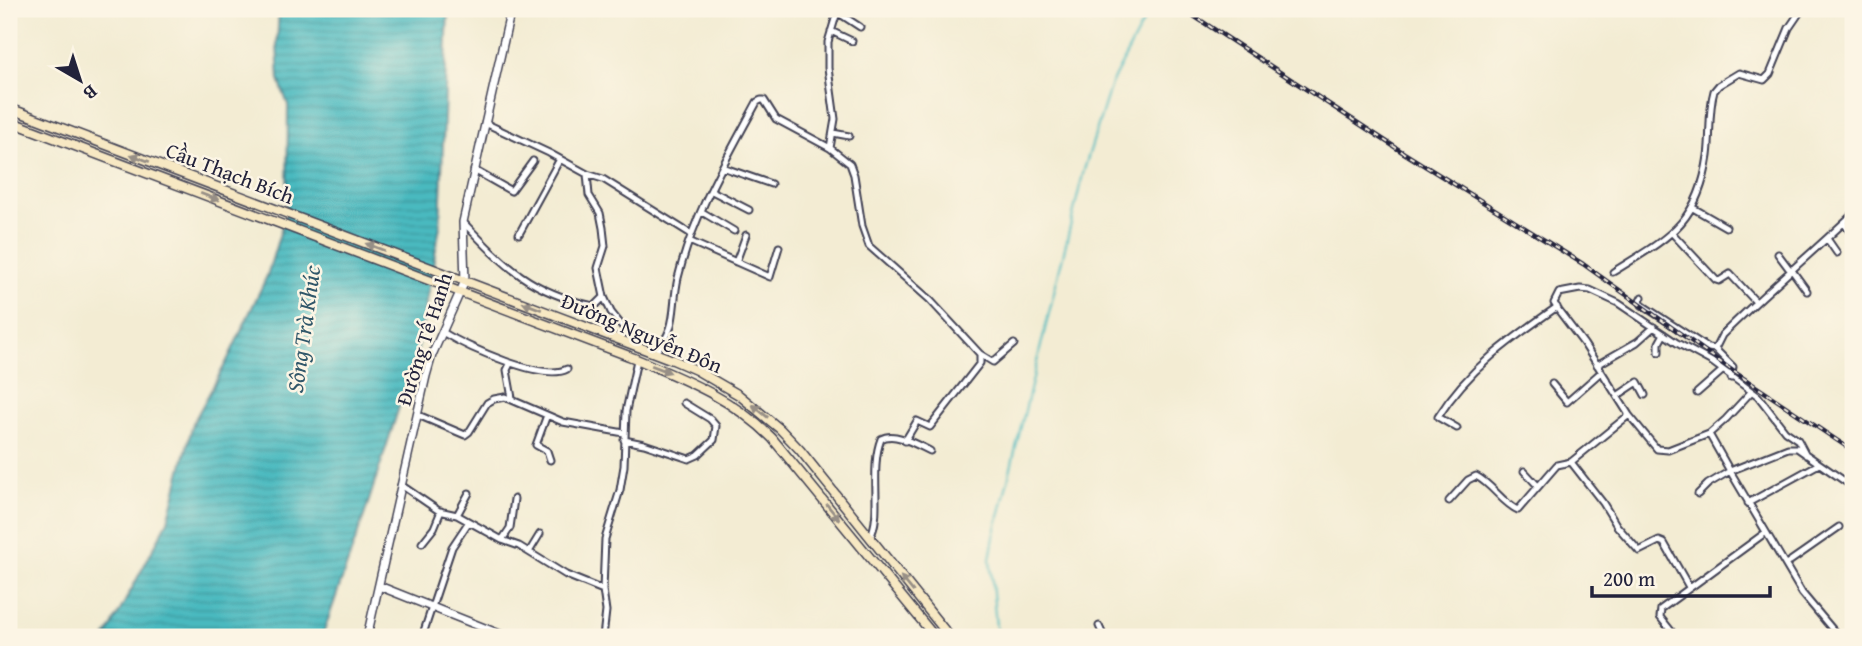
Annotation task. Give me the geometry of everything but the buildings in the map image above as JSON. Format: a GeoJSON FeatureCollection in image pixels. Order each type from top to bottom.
{"type":"FeatureCollection","features":[{"type":"Feature","properties":{"kind":"main road","name":"Cầu Thạch Bích"},"geometry":{"type":"LineString","coordinates":[[9,108],[465,281]]}},
{"type":"Feature","properties":{"kind":"main road","name":"Cầu Thạch Bích"},"geometry":{"type":"LineString","coordinates":[[9,121],[461,291]]}},
{"type":"Feature","properties":{"kind":"main road","name":"Đường Nguyễn Đôn"},"geometry":{"type":"LineString","coordinates":[[465,281],[696,370],[761,411],[800,450],[950,637]]}},
{"type":"Feature","properties":{"kind":"main road","name":"Đường Nguyễn Đôn"},"geometry":{"type":"LineString","coordinates":[[461,291],[679,376],[713,393],[765,430],[935,637]]}},
{"type":"Feature","properties":{"kind":"street","name":"Đường Tế Hanh"},"geometry":{"type":"LineString","coordinates":[[367,637],[432,355],[465,281],[463,222],[511,9]]}},
{"type":"Feature","properties":{"kind":"street"},"geometry":{"type":"LineString","coordinates":[[1613,272],[1673,234],[1693,208],[1708,155],[1714,91],[1739,73],[1764,80],[1770,74],[1789,28],[1802,9]]}},
{"type":"Feature","properties":{"kind":"street"},"geometry":{"type":"LineString","coordinates":[[830,148],[835,119],[828,68],[831,31],[838,10],[860,27]]}},
{"type":"Feature","properties":{"kind":"street"},"geometry":{"type":"LineString","coordinates":[[831,31],[852,41]]}},
{"type":"Feature","properties":{"kind":"street"},"geometry":{"type":"LineString","coordinates":[[654,353],[669,336],[678,280],[691,234],[722,167],[757,102],[761,100],[764,100],[776,119],[830,148],[852,167],[862,226],[869,246],[930,300],[980,354],[993,362],[1014,344]]}},
{"type":"Feature","properties":{"kind":"street"},"geometry":{"type":"LineString","coordinates":[[485,123],[587,174],[603,179],[691,234]]}},
{"type":"Feature","properties":{"kind":"street"},"geometry":{"type":"LineString","coordinates":[[834,133],[849,136]]}},
{"type":"Feature","properties":{"kind":"street"},"geometry":{"type":"LineString","coordinates":[[519,234],[560,159]]}},
{"type":"Feature","properties":{"kind":"street"},"geometry":{"type":"LineString","coordinates":[[474,170],[511,191],[533,161]]}},
{"type":"Feature","properties":{"kind":"street"},"geometry":{"type":"LineString","coordinates":[[722,167],[771,184]]}},
{"type":"Feature","properties":{"kind":"street"},"geometry":{"type":"LineString","coordinates":[[587,174],[589,195],[600,214],[603,228],[605,246],[598,268],[604,297],[633,345],[625,411],[624,466],[605,540],[603,590],[606,611],[603,637]]}},
{"type":"Feature","properties":{"kind":"street"},"geometry":{"type":"LineString","coordinates":[[712,191],[749,211]]}},
{"type":"Feature","properties":{"kind":"street"},"geometry":{"type":"LineString","coordinates":[[1693,208],[1726,227]]}},
{"type":"Feature","properties":{"kind":"street"},"geometry":{"type":"LineString","coordinates":[[702,212],[734,231]]}},
{"type":"Feature","properties":{"kind":"street"},"geometry":{"type":"LineString","coordinates":[[1715,349],[1722,335],[1791,269],[1828,240],[1853,214]]}},
{"type":"Feature","properties":{"kind":"street"},"geometry":{"type":"LineString","coordinates":[[463,222],[498,259],[533,286],[593,306],[604,297]]}},
{"type":"Feature","properties":{"kind":"street"},"geometry":{"type":"LineString","coordinates":[[1844,223],[1853,236]]}},
{"type":"Feature","properties":{"kind":"street"},"geometry":{"type":"LineString","coordinates":[[1673,234],[1716,281],[1719,282],[1730,274],[1756,302]]}},
{"type":"Feature","properties":{"kind":"street"},"geometry":{"type":"LineString","coordinates":[[736,262],[746,235]]}},
{"type":"Feature","properties":{"kind":"street"},"geometry":{"type":"LineString","coordinates":[[1828,240],[1837,253]]}},
{"type":"Feature","properties":{"kind":"street"},"geometry":{"type":"LineString","coordinates":[[689,241],[770,277],[779,247]]}},
{"type":"Feature","properties":{"kind":"street"},"geometry":{"type":"LineString","coordinates":[[1777,254],[1807,291]]}},
{"type":"Feature","properties":{"kind":"street"},"geometry":{"type":"LineString","coordinates":[[1751,392],[1709,434],[1663,451],[1657,449],[1616,396],[1557,307],[1555,299],[1559,293],[1580,289],[1590,290],[1618,303],[1712,362],[1751,392],[1764,403],[1785,431],[1798,440],[1806,455]]}},
{"type":"Feature","properties":{"kind":"street"},"geometry":{"type":"LineString","coordinates":[[1642,297],[1642,305],[1708,348],[1715,349]]}},
{"type":"Feature","properties":{"kind":"street"},"geometry":{"type":"LineString","coordinates":[[1457,428],[1438,417],[1469,377],[1502,345],[1557,307]]}},
{"type":"Feature","properties":{"kind":"street"},"geometry":{"type":"LineString","coordinates":[[1597,365],[1637,341],[1654,327]]}},
{"type":"Feature","properties":{"kind":"street"},"geometry":{"type":"LineString","coordinates":[[444,333],[510,364],[556,373],[567,369]]}},
{"type":"Feature","properties":{"kind":"street"},"geometry":{"type":"LineString","coordinates":[[1659,352],[1659,343],[1664,334]]}},
{"type":"Feature","properties":{"kind":"street"},"geometry":{"type":"LineString","coordinates":[[1715,349],[1734,367],[1731,378]]}},
{"type":"Feature","properties":{"kind":"street"},"geometry":{"type":"LineString","coordinates":[[905,441],[917,421],[930,427],[980,363],[980,354]]}},
{"type":"Feature","properties":{"kind":"street"},"geometry":{"type":"LineString","coordinates":[[510,364],[507,370],[512,398]]}},
{"type":"Feature","properties":{"kind":"street"},"geometry":{"type":"LineString","coordinates":[[1697,393],[1722,371]]}},
{"type":"Feature","properties":{"kind":"street"},"geometry":{"type":"LineString","coordinates":[[1552,384],[1567,402],[1601,372]]}},
{"type":"Feature","properties":{"kind":"street"},"geometry":{"type":"LineString","coordinates":[[1616,396],[1638,382],[1645,395]]}},
{"type":"Feature","properties":{"kind":"street"},"geometry":{"type":"LineString","coordinates":[[418,415],[465,435],[487,403],[494,399],[512,398],[563,422],[624,436],[685,458],[698,455],[714,440],[716,426],[710,419],[684,403]]}},
{"type":"Feature","properties":{"kind":"street"},"geometry":{"type":"LineString","coordinates":[[548,415],[536,445],[547,451],[550,460]]}},
{"type":"Feature","properties":{"kind":"street"},"geometry":{"type":"LineString","coordinates":[[1449,501],[1470,478],[1476,476],[1517,510],[1558,465],[1571,462],[1629,415]]}},
{"type":"Feature","properties":{"kind":"street"},"geometry":{"type":"LineString","coordinates":[[1709,434],[1802,593],[1837,637]]}},
{"type":"Feature","properties":{"kind":"street"},"geometry":{"type":"LineString","coordinates":[[870,537],[875,523],[874,471],[880,441],[889,436],[930,451]]}},
{"type":"Feature","properties":{"kind":"street"},"geometry":{"type":"LineString","coordinates":[[1698,494],[1708,484],[1730,471],[1788,448],[1797,449],[1853,487]]}},
{"type":"Feature","properties":{"kind":"street"},"geometry":{"type":"LineString","coordinates":[[1571,462],[1617,526],[1639,551],[1659,541],[1664,542],[1689,587]]}},
{"type":"Feature","properties":{"kind":"street"},"geometry":{"type":"LineString","coordinates":[[1748,503],[1819,464]]}},
{"type":"Feature","properties":{"kind":"street"},"geometry":{"type":"LineString","coordinates":[[1524,471],[1537,485]]}},
{"type":"Feature","properties":{"kind":"street"},"geometry":{"type":"LineString","coordinates":[[401,485],[441,511],[457,515],[529,552],[559,571],[603,590]]}},
{"type":"Feature","properties":{"kind":"street"},"geometry":{"type":"LineString","coordinates":[[457,515],[468,493]]}},
{"type":"Feature","properties":{"kind":"street"},"geometry":{"type":"LineString","coordinates":[[502,540],[510,528],[514,499]]}},
{"type":"Feature","properties":{"kind":"street"},"geometry":{"type":"LineString","coordinates":[[422,543],[434,528],[441,511]]}},
{"type":"Feature","properties":{"kind":"street"},"geometry":{"type":"LineString","coordinates":[[422,637],[452,547],[468,523]]}},
{"type":"Feature","properties":{"kind":"street"},"geometry":{"type":"LineString","coordinates":[[1786,564],[1839,527]]}},
{"type":"Feature","properties":{"kind":"street"},"geometry":{"type":"LineString","coordinates":[[1676,637],[1659,613],[1689,587],[1765,533]]}},
{"type":"Feature","properties":{"kind":"street"},"geometry":{"type":"LineString","coordinates":[[529,552],[540,534]]}},
{"type":"Feature","properties":{"kind":"street"},"geometry":{"type":"LineString","coordinates":[[379,586],[507,637]]}},
{"type":"Feature","properties":{"kind":"street"},"geometry":{"type":"LineString","coordinates":[[1099,626],[1104,637]]}},
{"type":"Feature","properties":{"kind":"street"},"geometry":{"type":"LineString","coordinates":[[482,637],[486,629]]}},
{"type":"Feature","properties":{"kind":"water","name":"Sông Trà Khúc"},"geometry":{"type":"Polygon","coordinates":[[[279,9],[448,9],[440,226],[418,348],[322,637],[106,637],[168,521],[193,423],[227,361],[267,276],[287,210],[288,105],[279,80],[279,9]]]}},
{"type":"Feature","properties":{"kind":"waterway"},"geometry":{"type":"LineString","coordinates":[[997,637],[990,559],[994,537],[1084,170],[1111,84],[1150,9]]}},
{"type":"Feature","properties":{"kind":"railway"},"geometry":{"type":"LineString","coordinates":[[1183,9],[1404,153],[1583,264],[1733,371],[1853,451]]}}]}
